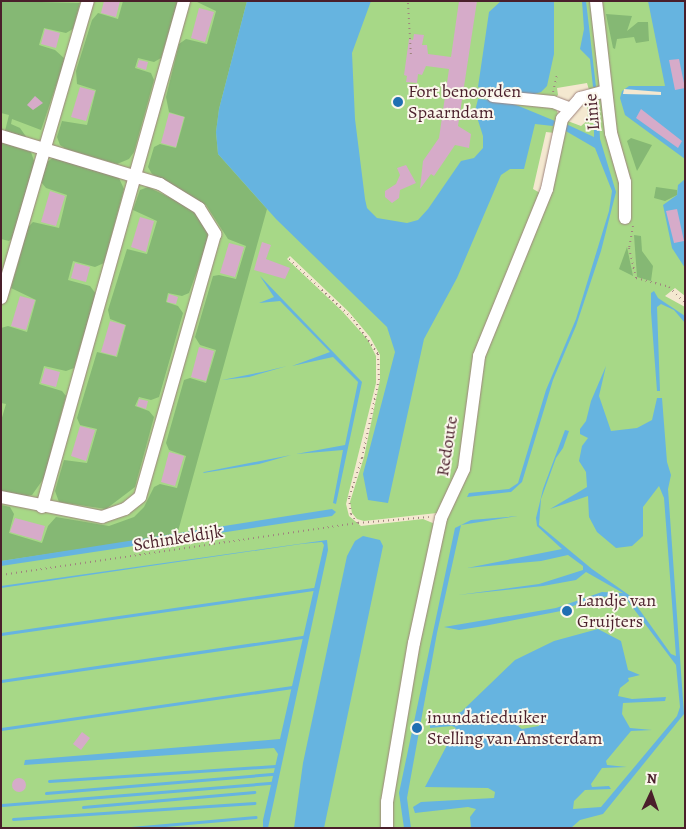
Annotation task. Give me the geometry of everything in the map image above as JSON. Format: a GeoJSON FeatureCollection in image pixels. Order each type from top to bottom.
{"type":"FeatureCollection","features":[{"type":"Feature","properties":{"kind":"street"},"geometry":{"type":"LineString","coordinates":[[1,298],[88,1]]}},
{"type":"Feature","properties":{"kind":"street"},"geometry":{"type":"LineString","coordinates":[[42,507],[184,1]]}},
{"type":"Feature","properties":{"kind":"street","name":"Linie"},"geometry":{"type":"LineString","coordinates":[[596,1],[611,134],[625,182],[625,218]]}},
{"type":"Feature","properties":{"kind":"street"},"geometry":{"type":"LineString","coordinates":[[493,96],[553,102],[569,108],[584,96],[606,91]]}},
{"type":"Feature","properties":{"kind":"street","name":"Redoute"},"geometry":{"type":"LineString","coordinates":[[387,828],[387,802],[411,658],[441,518],[464,468],[479,356],[547,189],[560,124],[569,108]]}},
{"type":"Feature","properties":{"kind":"street"},"geometry":{"type":"LineString","coordinates":[[1,136],[135,176],[181,194],[199,208],[210,222],[214,244],[140,496],[125,509],[102,517],[42,507],[1,497]]}},
{"type":"Feature","properties":{"kind":"path"},"geometry":{"type":"LineString","coordinates":[[408,3],[411,56]]}},
{"type":"Feature","properties":{"kind":"path"},"geometry":{"type":"LineString","coordinates":[[553,102],[557,75]]}},
{"type":"Feature","properties":{"kind":"path"},"geometry":{"type":"LineString","coordinates":[[289,259],[354,320],[378,354],[379,379],[348,504],[358,523]]}},
{"type":"Feature","properties":{"kind":"path"},"geometry":{"type":"LineString","coordinates":[[676,294],[685,303]]}},
{"type":"Feature","properties":{"kind":"path","name":"Schinkeldijk"},"geometry":{"type":"LineString","coordinates":[[1,575],[358,523],[421,516],[441,518]]}},
{"type":"Feature","properties":{"kind":"green space"},"geometry":{"type":"Polygon","coordinates":[[[1,1],[594,1],[603,85],[589,90],[587,83],[557,88],[558,95],[553,100],[558,114],[555,133],[546,132],[533,189],[542,194],[480,344],[463,458],[437,513],[364,521],[357,519],[352,513],[350,502],[364,457],[380,380],[380,355],[370,337],[349,312],[290,256],[287,259],[342,311],[368,340],[376,356],[376,383],[346,504],[349,516],[361,526],[423,519],[435,524],[384,828],[1,828],[1,1]]]}},
{"type":"Feature","properties":{"kind":"green space"},"geometry":{"type":"Polygon","coordinates":[[[1,1],[80,3],[73,29],[66,33],[44,28],[39,45],[55,50],[65,59],[41,130],[12,119],[11,124],[20,128],[27,138],[5,131],[9,115],[1,113],[1,1]]]}},
{"type":"Feature","properties":{"kind":"green space"},"geometry":{"type":"Polygon","coordinates":[[[123,1],[178,1],[161,58],[154,62],[138,58],[135,68],[151,73],[154,80],[134,152],[129,159],[117,164],[66,149],[60,145],[57,137],[62,121],[87,125],[96,90],[77,84],[76,71],[92,20],[98,13],[118,19],[123,1]]]}},
{"type":"Feature","properties":{"kind":"green space"},"geometry":{"type":"Polygon","coordinates":[[[195,1],[247,1],[219,109],[216,132],[218,154],[267,209],[177,535],[1,561],[1,505],[10,507],[14,514],[9,533],[42,543],[48,526],[56,517],[109,526],[134,517],[144,507],[154,487],[160,484],[177,488],[186,456],[169,450],[166,443],[184,380],[190,378],[206,383],[216,350],[200,345],[195,337],[213,276],[219,275],[236,279],[246,246],[228,239],[206,205],[152,174],[148,167],[154,147],[160,144],[176,148],[185,117],[169,112],[166,97],[179,44],[186,39],[207,44],[216,11],[195,1]]]}},
{"type":"Feature","properties":{"kind":"green space"},"geometry":{"type":"Polygon","coordinates":[[[599,1],[685,1],[685,296],[675,288],[665,296],[685,307],[685,828],[390,828],[391,793],[444,521],[459,490],[475,381],[546,198],[565,120],[581,126],[588,120],[587,106],[581,101],[600,96],[621,160],[599,1]]]}},
{"type":"Feature","properties":{"kind":"green space"},"geometry":{"type":"Polygon","coordinates":[[[606,14],[632,16],[627,31],[638,22],[648,22],[649,41],[636,43],[634,37],[617,39],[615,49],[613,48],[606,14]]]}},
{"type":"Feature","properties":{"kind":"green space"},"geometry":{"type":"Polygon","coordinates":[[[631,138],[652,145],[637,171],[627,141],[631,138]]]}},
{"type":"Feature","properties":{"kind":"green space"},"geometry":{"type":"Polygon","coordinates":[[[1,142],[31,152],[35,164],[14,237],[9,241],[1,239],[1,142]]]}},
{"type":"Feature","properties":{"kind":"green space"},"geometry":{"type":"Polygon","coordinates":[[[54,157],[118,176],[124,189],[104,263],[95,267],[73,261],[68,280],[90,286],[96,294],[74,368],[66,371],[44,366],[39,384],[62,391],[66,396],[44,478],[32,495],[22,497],[1,492],[1,421],[6,404],[1,403],[1,328],[8,326],[27,332],[36,300],[11,288],[28,227],[33,222],[59,228],[67,195],[46,188],[41,182],[47,162],[54,157]]]}},
{"type":"Feature","properties":{"kind":"green space"},"geometry":{"type":"Polygon","coordinates":[[[148,187],[187,206],[198,216],[208,232],[207,243],[189,293],[182,296],[168,293],[166,302],[178,306],[183,313],[159,397],[151,400],[139,397],[135,406],[149,411],[154,417],[135,487],[106,509],[59,502],[55,491],[64,460],[87,463],[97,429],[80,425],[77,418],[97,352],[117,357],[126,325],[110,319],[108,310],[127,249],[147,254],[157,221],[133,210],[140,190],[148,187]]]}},
{"type":"Feature","properties":{"kind":"green space"},"geometry":{"type":"Polygon","coordinates":[[[656,187],[677,190],[677,195],[665,201],[654,198],[656,187]]]}},
{"type":"Feature","properties":{"kind":"green space"},"geometry":{"type":"Polygon","coordinates":[[[634,235],[641,236],[642,251],[653,266],[651,281],[637,277],[634,235]]]}},
{"type":"Feature","properties":{"kind":"green space"},"geometry":{"type":"Polygon","coordinates":[[[627,247],[633,276],[619,269],[627,247]]]}},
{"type":"Feature","properties":{"kind":"water"},"geometry":{"type":"Polygon","coordinates":[[[247,1],[371,1],[352,53],[355,119],[365,199],[367,208],[377,218],[407,223],[418,220],[428,209],[461,161],[474,158],[483,148],[483,136],[475,111],[478,99],[492,100],[493,92],[478,87],[489,12],[501,1],[554,1],[554,54],[547,86],[541,92],[509,102],[555,121],[553,126],[535,124],[524,169],[510,169],[501,175],[457,278],[424,339],[388,503],[368,500],[363,474],[395,352],[387,327],[276,219],[218,154],[216,132],[219,109],[247,1]]]}},
{"type":"Feature","properties":{"kind":"water"},"geometry":{"type":"Polygon","coordinates":[[[582,1],[586,1],[596,87],[593,87],[590,59],[580,49],[584,29],[582,1]]]}},
{"type":"Feature","properties":{"kind":"water"},"geometry":{"type":"Polygon","coordinates":[[[648,1],[685,1],[685,159],[625,115],[620,98],[622,91],[629,86],[665,86],[648,1]]]}},
{"type":"Feature","properties":{"kind":"water"},"geometry":{"type":"Polygon","coordinates":[[[594,98],[598,99],[600,139],[616,192],[601,251],[576,326],[553,380],[522,482],[511,492],[467,497],[469,493],[509,489],[518,483],[546,390],[576,319],[609,211],[612,191],[595,148],[564,130],[566,124],[594,137],[594,98]]]}},
{"type":"Feature","properties":{"kind":"water"},"geometry":{"type":"Polygon","coordinates":[[[685,179],[685,268],[672,248],[663,205],[677,195],[678,185],[685,179]]]}},
{"type":"Feature","properties":{"kind":"water"},"geometry":{"type":"Polygon","coordinates":[[[260,276],[362,382],[336,504],[333,503],[343,450],[296,454],[345,445],[358,382],[333,357],[292,366],[330,352],[280,301],[259,303],[274,297],[260,276]]]}},
{"type":"Feature","properties":{"kind":"water"},"geometry":{"type":"Polygon","coordinates":[[[654,291],[658,298],[685,316],[685,323],[674,310],[661,304],[657,307],[660,391],[657,391],[651,312],[651,293],[654,291]]]}},
{"type":"Feature","properties":{"kind":"water"},"geometry":{"type":"Polygon","coordinates":[[[287,366],[249,377],[222,380],[262,372],[287,366]]]}},
{"type":"Feature","properties":{"kind":"water"},"geometry":{"type":"Polygon","coordinates":[[[606,366],[599,396],[611,431],[637,428],[652,420],[657,398],[662,398],[667,462],[671,475],[668,489],[684,714],[603,814],[580,820],[571,828],[471,828],[470,817],[476,809],[468,807],[415,813],[413,807],[421,802],[494,798],[495,792],[488,788],[425,787],[456,728],[452,726],[430,728],[430,721],[461,712],[515,660],[554,641],[598,629],[621,641],[628,670],[640,675],[628,678],[629,681],[620,688],[618,696],[632,699],[666,697],[665,701],[623,703],[622,714],[630,728],[652,730],[631,731],[606,761],[607,765],[627,767],[602,768],[591,784],[592,787],[609,786],[611,789],[585,790],[574,801],[573,809],[601,807],[677,716],[680,707],[676,665],[624,596],[595,597],[561,611],[484,626],[459,630],[444,627],[556,608],[602,592],[623,593],[586,572],[576,580],[543,586],[458,595],[539,584],[583,570],[583,566],[568,555],[541,561],[467,568],[562,549],[537,526],[536,518],[543,489],[565,430],[569,431],[563,448],[556,458],[541,499],[539,525],[592,569],[629,595],[671,654],[676,656],[664,498],[659,486],[643,507],[643,536],[632,546],[616,548],[597,532],[589,517],[588,496],[550,509],[587,487],[586,472],[579,461],[582,446],[588,438],[580,434],[580,429],[586,421],[591,401],[606,366]],[[529,720],[518,726],[522,729],[539,726],[539,720],[529,720]]]}},
{"type":"Feature","properties":{"kind":"water"},"geometry":{"type":"Polygon","coordinates":[[[291,455],[259,464],[203,473],[204,472],[291,455]]]}},
{"type":"Feature","properties":{"kind":"water"},"geometry":{"type":"Polygon","coordinates":[[[332,509],[336,512],[332,516],[1,566],[1,561],[332,509]]]}},
{"type":"Feature","properties":{"kind":"water"},"geometry":{"type":"Polygon","coordinates":[[[518,516],[461,525],[471,520],[518,516]]]}},
{"type":"Feature","properties":{"kind":"water"},"geometry":{"type":"Polygon","coordinates":[[[461,525],[437,633],[407,798],[411,828],[404,828],[399,793],[455,528],[461,525]]]}},
{"type":"Feature","properties":{"kind":"water"},"geometry":{"type":"Polygon","coordinates":[[[363,536],[380,540],[383,546],[324,828],[294,828],[303,763],[347,556],[355,541],[363,536]]]}},
{"type":"Feature","properties":{"kind":"water"},"geometry":{"type":"Polygon","coordinates":[[[327,540],[328,550],[268,828],[263,828],[263,820],[278,754],[274,748],[24,765],[25,760],[280,739],[324,545],[322,542],[301,544],[1,588],[1,586],[327,540]]]}},
{"type":"Feature","properties":{"kind":"pier"},"geometry":{"type":"Polygon","coordinates":[[[624,89],[661,92],[661,95],[623,94],[624,89]]]}},
{"type":"Feature","properties":{"kind":"building"},"geometry":{"type":"Polygon","coordinates":[[[104,1],[120,1],[116,17],[101,13],[104,1]]]}},
{"type":"Feature","properties":{"kind":"building"},"geometry":{"type":"Polygon","coordinates":[[[459,1],[477,1],[458,126],[471,134],[469,148],[455,145],[434,176],[431,174],[420,189],[423,161],[439,138],[449,69],[426,66],[422,75],[418,74],[417,83],[406,82],[407,76],[404,75],[409,39],[413,40],[414,34],[424,35],[422,45],[427,45],[428,54],[451,57],[459,1]]]}},
{"type":"Feature","properties":{"kind":"building"},"geometry":{"type":"Polygon","coordinates":[[[199,8],[214,12],[205,42],[191,38],[199,8]]]}},
{"type":"Feature","properties":{"kind":"building"},"geometry":{"type":"Polygon","coordinates":[[[45,29],[60,33],[56,48],[41,44],[45,29]]]}},
{"type":"Feature","properties":{"kind":"building"},"geometry":{"type":"Polygon","coordinates":[[[679,59],[685,88],[675,90],[669,60],[679,59]]]}},
{"type":"Feature","properties":{"kind":"building"},"geometry":{"type":"Polygon","coordinates":[[[139,60],[148,62],[146,70],[137,67],[139,60]]]}},
{"type":"Feature","properties":{"kind":"building"},"geometry":{"type":"Polygon","coordinates":[[[80,87],[95,91],[86,121],[71,117],[80,87]]]}},
{"type":"Feature","properties":{"kind":"building"},"geometry":{"type":"Polygon","coordinates":[[[35,96],[43,103],[33,110],[27,105],[35,96]]]}},
{"type":"Feature","properties":{"kind":"building"},"geometry":{"type":"Polygon","coordinates":[[[641,109],[682,141],[678,148],[636,118],[641,109]]]}},
{"type":"Feature","properties":{"kind":"building"},"geometry":{"type":"Polygon","coordinates":[[[169,113],[184,117],[176,147],[161,143],[169,113]]]}},
{"type":"Feature","properties":{"kind":"building"},"geometry":{"type":"Polygon","coordinates":[[[406,165],[416,183],[400,190],[399,198],[392,203],[385,197],[385,191],[396,184],[400,175],[397,168],[406,165]]]}},
{"type":"Feature","properties":{"kind":"building"},"geometry":{"type":"Polygon","coordinates":[[[50,191],[65,196],[56,226],[41,222],[50,191]]]}},
{"type":"Feature","properties":{"kind":"building"},"geometry":{"type":"Polygon","coordinates":[[[677,209],[684,241],[674,243],[666,211],[677,209]]]}},
{"type":"Feature","properties":{"kind":"building"},"geometry":{"type":"Polygon","coordinates":[[[140,217],[154,221],[146,252],[131,247],[140,217]]]}},
{"type":"Feature","properties":{"kind":"building"},"geometry":{"type":"Polygon","coordinates":[[[262,242],[271,245],[266,259],[290,268],[285,279],[254,270],[262,242]]]}},
{"type":"Feature","properties":{"kind":"building"},"geometry":{"type":"Polygon","coordinates":[[[229,243],[244,247],[235,277],[220,273],[229,243]]]}},
{"type":"Feature","properties":{"kind":"building"},"geometry":{"type":"Polygon","coordinates":[[[75,263],[90,267],[86,282],[71,278],[75,263]]]}},
{"type":"Feature","properties":{"kind":"building"},"geometry":{"type":"Polygon","coordinates":[[[169,294],[178,297],[176,304],[167,302],[169,294]]]}},
{"type":"Feature","properties":{"kind":"building"},"geometry":{"type":"Polygon","coordinates":[[[20,296],[35,300],[26,330],[11,326],[20,296]]]}},
{"type":"Feature","properties":{"kind":"building"},"geometry":{"type":"Polygon","coordinates":[[[110,321],[125,325],[116,356],[101,352],[110,321]]]}},
{"type":"Feature","properties":{"kind":"building"},"geometry":{"type":"Polygon","coordinates":[[[199,347],[214,351],[206,381],[191,377],[199,347]]]}},
{"type":"Feature","properties":{"kind":"building"},"geometry":{"type":"Polygon","coordinates":[[[45,368],[60,372],[56,387],[41,383],[45,368]]]}},
{"type":"Feature","properties":{"kind":"building"},"geometry":{"type":"Polygon","coordinates":[[[139,399],[148,401],[146,409],[137,406],[139,399]]]}},
{"type":"Feature","properties":{"kind":"building"},"geometry":{"type":"Polygon","coordinates":[[[80,426],[95,430],[86,461],[71,456],[80,426]]]}},
{"type":"Feature","properties":{"kind":"building"},"geometry":{"type":"Polygon","coordinates":[[[169,452],[184,456],[175,486],[161,482],[169,452]]]}},
{"type":"Feature","properties":{"kind":"building"},"geometry":{"type":"Polygon","coordinates":[[[15,518],[45,526],[41,541],[10,532],[15,518]]]}},
{"type":"Feature","properties":{"kind":"building"},"geometry":{"type":"Polygon","coordinates":[[[82,732],[90,738],[81,750],[73,744],[82,732]]]}},
{"type":"Feature","properties":{"kind":"building"},"geometry":{"type":"Polygon","coordinates":[[[19,778],[24,780],[26,785],[24,790],[19,792],[14,790],[12,785],[14,780],[19,778]]]}},
{"type":"Feature","properties":{"kind":"waterway"},"geometry":{"type":"LineString","coordinates":[[1,634],[315,589]]}},
{"type":"Feature","properties":{"kind":"waterway"},"geometry":{"type":"LineString","coordinates":[[1,681],[304,637]]}},
{"type":"Feature","properties":{"kind":"waterway"},"geometry":{"type":"LineString","coordinates":[[1,729],[294,687]]}},
{"type":"Feature","properties":{"kind":"waterway"},"geometry":{"type":"LineString","coordinates":[[49,781],[276,766]]}},
{"type":"Feature","properties":{"kind":"waterway"},"geometry":{"type":"LineString","coordinates":[[46,793],[274,774]]}},
{"type":"Feature","properties":{"kind":"waterway"},"geometry":{"type":"LineString","coordinates":[[2,805],[272,783]]}},
{"type":"Feature","properties":{"kind":"waterway"},"geometry":{"type":"LineString","coordinates":[[83,807],[254,792]]}},
{"type":"Feature","properties":{"kind":"waterway"},"geometry":{"type":"LineString","coordinates":[[13,819],[254,803]]}},
{"type":"Feature","properties":{"kind":"waterway"},"geometry":{"type":"LineString","coordinates":[[131,828],[256,817]]}},
{"type":"Feature","properties":{"kind":"place","name":"Fort benoorden Spaarndam"},"geometry":{"type":"Point","coordinates":[398,102]}},
{"type":"Feature","properties":{"kind":"place","name":"Landje van Gruijters"},"geometry":{"type":"Point","coordinates":[567,611]}},
{"type":"Feature","properties":{"kind":"place","name":"inundatieduiker Stelling van Amsterdam"},"geometry":{"type":"Point","coordinates":[417,728]}}]}
